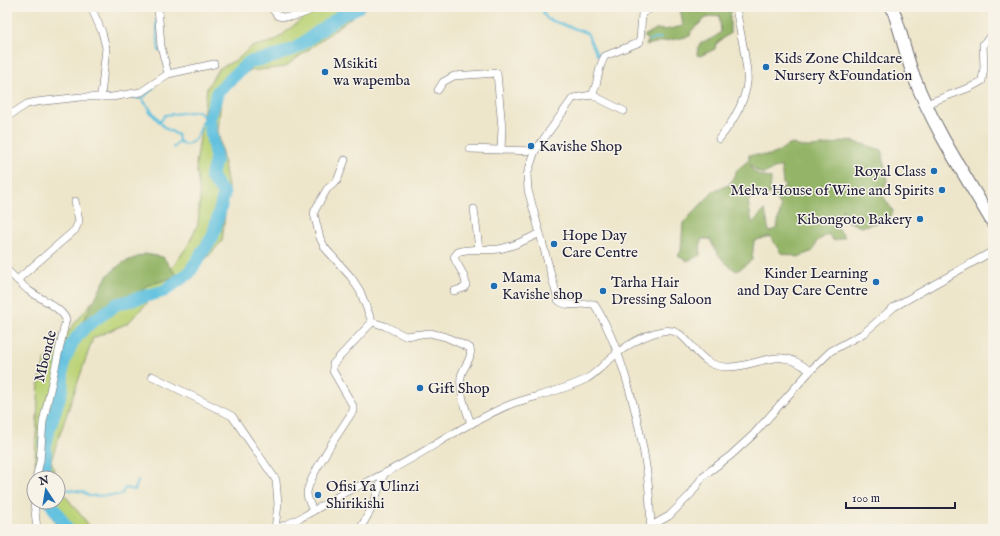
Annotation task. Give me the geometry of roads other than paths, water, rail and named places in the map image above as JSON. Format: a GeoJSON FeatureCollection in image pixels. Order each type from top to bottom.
{"type":"FeatureCollection","features":[{"type":"Feature","properties":{"kind":"main road"},"geometry":{"type":"LineString","coordinates":[[892,7],[914,76],[926,104],[946,144],[993,222]]}},
{"type":"Feature","properties":{"kind":"street"},"geometry":{"type":"LineString","coordinates":[[91,7],[102,32],[106,48],[101,97]]}},
{"type":"Feature","properties":{"kind":"street"},"geometry":{"type":"LineString","coordinates":[[158,7],[161,46],[168,74]]}},
{"type":"Feature","properties":{"kind":"street"},"geometry":{"type":"LineString","coordinates":[[271,7],[278,16],[288,17],[305,13],[316,7]]}},
{"type":"Feature","properties":{"kind":"street"},"geometry":{"type":"LineString","coordinates":[[592,94],[596,87],[603,60],[609,54],[640,42],[642,13],[654,7]]}},
{"type":"Feature","properties":{"kind":"street"},"geometry":{"type":"LineString","coordinates":[[719,139],[737,114],[744,95],[747,73],[736,7]]}},
{"type":"Feature","properties":{"kind":"street"},"geometry":{"type":"LineString","coordinates":[[926,104],[971,87],[982,81],[984,66],[983,44],[993,34]]}},
{"type":"Feature","properties":{"kind":"street"},"geometry":{"type":"LineString","coordinates":[[7,117],[27,104],[36,102],[81,96],[112,97],[142,92],[168,74],[214,64]]}},
{"type":"Feature","properties":{"kind":"street"},"geometry":{"type":"LineString","coordinates":[[438,90],[443,82],[454,76],[493,72],[497,73],[502,128],[501,149]]}},
{"type":"Feature","properties":{"kind":"street"},"geometry":{"type":"LineString","coordinates":[[624,111],[592,94],[573,98],[535,151],[528,171],[528,190],[558,300],[562,304],[566,305],[586,303],[594,304],[617,353],[636,418],[649,489],[650,528]]}},
{"type":"Feature","properties":{"kind":"street"},"geometry":{"type":"LineString","coordinates":[[470,149],[535,151]]}},
{"type":"Feature","properties":{"kind":"street"},"geometry":{"type":"LineString","coordinates":[[345,160],[337,181],[327,189],[314,214],[320,238],[325,248],[351,277],[360,291],[372,322]]}},
{"type":"Feature","properties":{"kind":"street"},"geometry":{"type":"LineString","coordinates":[[17,280],[75,230],[79,221],[75,201]]}},
{"type":"Feature","properties":{"kind":"street"},"geometry":{"type":"LineString","coordinates":[[474,209],[479,249]]}},
{"type":"Feature","properties":{"kind":"street"},"geometry":{"type":"LineString","coordinates":[[454,291],[464,288],[466,285],[461,268],[456,263],[454,257],[458,252],[463,250],[499,249],[520,243],[540,233]]}},
{"type":"Feature","properties":{"kind":"street"},"geometry":{"type":"LineString","coordinates":[[650,528],[669,516],[691,494],[703,476],[730,456],[753,434],[810,371],[831,351],[864,333],[894,307],[993,251]]}},
{"type":"Feature","properties":{"kind":"street","name":"Mbonde"},"geometry":{"type":"LineString","coordinates":[[7,270],[28,290],[64,314],[66,319],[44,422],[38,470]]}},
{"type":"Feature","properties":{"kind":"street"},"geometry":{"type":"LineString","coordinates":[[372,322],[385,326],[405,336],[430,333],[446,337],[470,348],[470,358],[461,375],[460,387],[471,424]]}},
{"type":"Feature","properties":{"kind":"street"},"geometry":{"type":"LineString","coordinates":[[312,511],[307,492],[320,464],[353,411],[354,406],[333,371],[333,364],[372,322]]}},
{"type":"Feature","properties":{"kind":"street"},"geometry":{"type":"LineString","coordinates":[[152,376],[232,416],[276,480],[278,504],[275,529],[296,522],[312,511],[356,486],[384,474],[471,424],[515,403],[555,391],[588,378],[617,353],[646,336],[663,331],[674,330],[684,336],[700,357],[713,365],[730,367],[780,357],[799,362],[810,371]]}},
{"type":"Feature","properties":{"kind":"street"},"geometry":{"type":"LineString","coordinates":[[360,529],[372,508],[384,474]]}},
{"type":"Feature","properties":{"kind":"street"},"geometry":{"type":"LineString","coordinates":[[35,510],[37,529]]}},
{"type":"Feature","properties":{"kind":"waterway"},"geometry":{"type":"LineString","coordinates":[[44,470],[46,439],[62,389],[63,364],[72,343],[85,327],[117,304],[164,291],[189,273],[213,236],[224,194],[211,177],[216,159],[209,120],[218,91],[249,62],[273,57],[296,48],[343,14],[358,7]]}},
{"type":"Feature","properties":{"kind":"waterway"},"geometry":{"type":"LineString","coordinates":[[540,7],[547,19],[587,33],[597,55],[604,53]]}},
{"type":"Feature","properties":{"kind":"waterway"},"geometry":{"type":"LineString","coordinates":[[156,20],[159,51]]}},
{"type":"Feature","properties":{"kind":"waterway"},"geometry":{"type":"LineString","coordinates":[[649,40],[661,38]]}},
{"type":"Feature","properties":{"kind":"waterway"},"geometry":{"type":"LineString","coordinates":[[154,87],[142,99],[159,120],[161,121],[165,115],[199,111],[204,118]]}},
{"type":"Feature","properties":{"kind":"waterway"},"geometry":{"type":"LineString","coordinates":[[132,97],[141,99]]}},
{"type":"Feature","properties":{"kind":"waterway"},"geometry":{"type":"LineString","coordinates":[[173,148],[179,141],[185,145],[194,140],[205,117],[213,107]]}},
{"type":"Feature","properties":{"kind":"waterway"},"geometry":{"type":"LineString","coordinates":[[149,111],[165,128],[178,135],[179,141]]}},
{"type":"Feature","properties":{"kind":"waterway"},"geometry":{"type":"LineString","coordinates":[[66,489],[83,492],[89,496],[121,495],[125,488],[135,490],[138,481]]}},
{"type":"Feature","properties":{"kind":"waterway"},"geometry":{"type":"LineString","coordinates":[[55,510],[67,529]]}},
{"type":"Feature","properties":{"kind":"place","name":"Kids Zone Childcare Nursery &Foundation"},"geometry":{"type":"Point","coordinates":[766,67]}},
{"type":"Feature","properties":{"kind":"place","name":"Msikiti wa wapemba"},"geometry":{"type":"Point","coordinates":[325,72]}},
{"type":"Feature","properties":{"kind":"place","name":"Kavishe Shop"},"geometry":{"type":"Point","coordinates":[531,146]}},
{"type":"Feature","properties":{"kind":"place","name":"Royal Class"},"geometry":{"type":"Point","coordinates":[934,171]}},
{"type":"Feature","properties":{"kind":"place","name":"Melva House of Wine and Spirits"},"geometry":{"type":"Point","coordinates":[942,190]}},
{"type":"Feature","properties":{"kind":"place","name":"Kibongoto Bakery"},"geometry":{"type":"Point","coordinates":[920,219]}},
{"type":"Feature","properties":{"kind":"place","name":"Hope Day Care Centre"},"geometry":{"type":"Point","coordinates":[554,244]}},
{"type":"Feature","properties":{"kind":"place","name":"Kinder Learning and Day Care Centre"},"geometry":{"type":"Point","coordinates":[876,282]}},
{"type":"Feature","properties":{"kind":"place","name":"Mama Kavishe shop"},"geometry":{"type":"Point","coordinates":[494,286]}},
{"type":"Feature","properties":{"kind":"place","name":"Tarha Hair Dressing Saloon"},"geometry":{"type":"Point","coordinates":[603,291]}},
{"type":"Feature","properties":{"kind":"place","name":"Gift Shop"},"geometry":{"type":"Point","coordinates":[420,388]}},
{"type":"Feature","properties":{"kind":"place","name":"Ofisi Ya Ulinzi Shirikishi"},"geometry":{"type":"Point","coordinates":[318,495]}}]}
